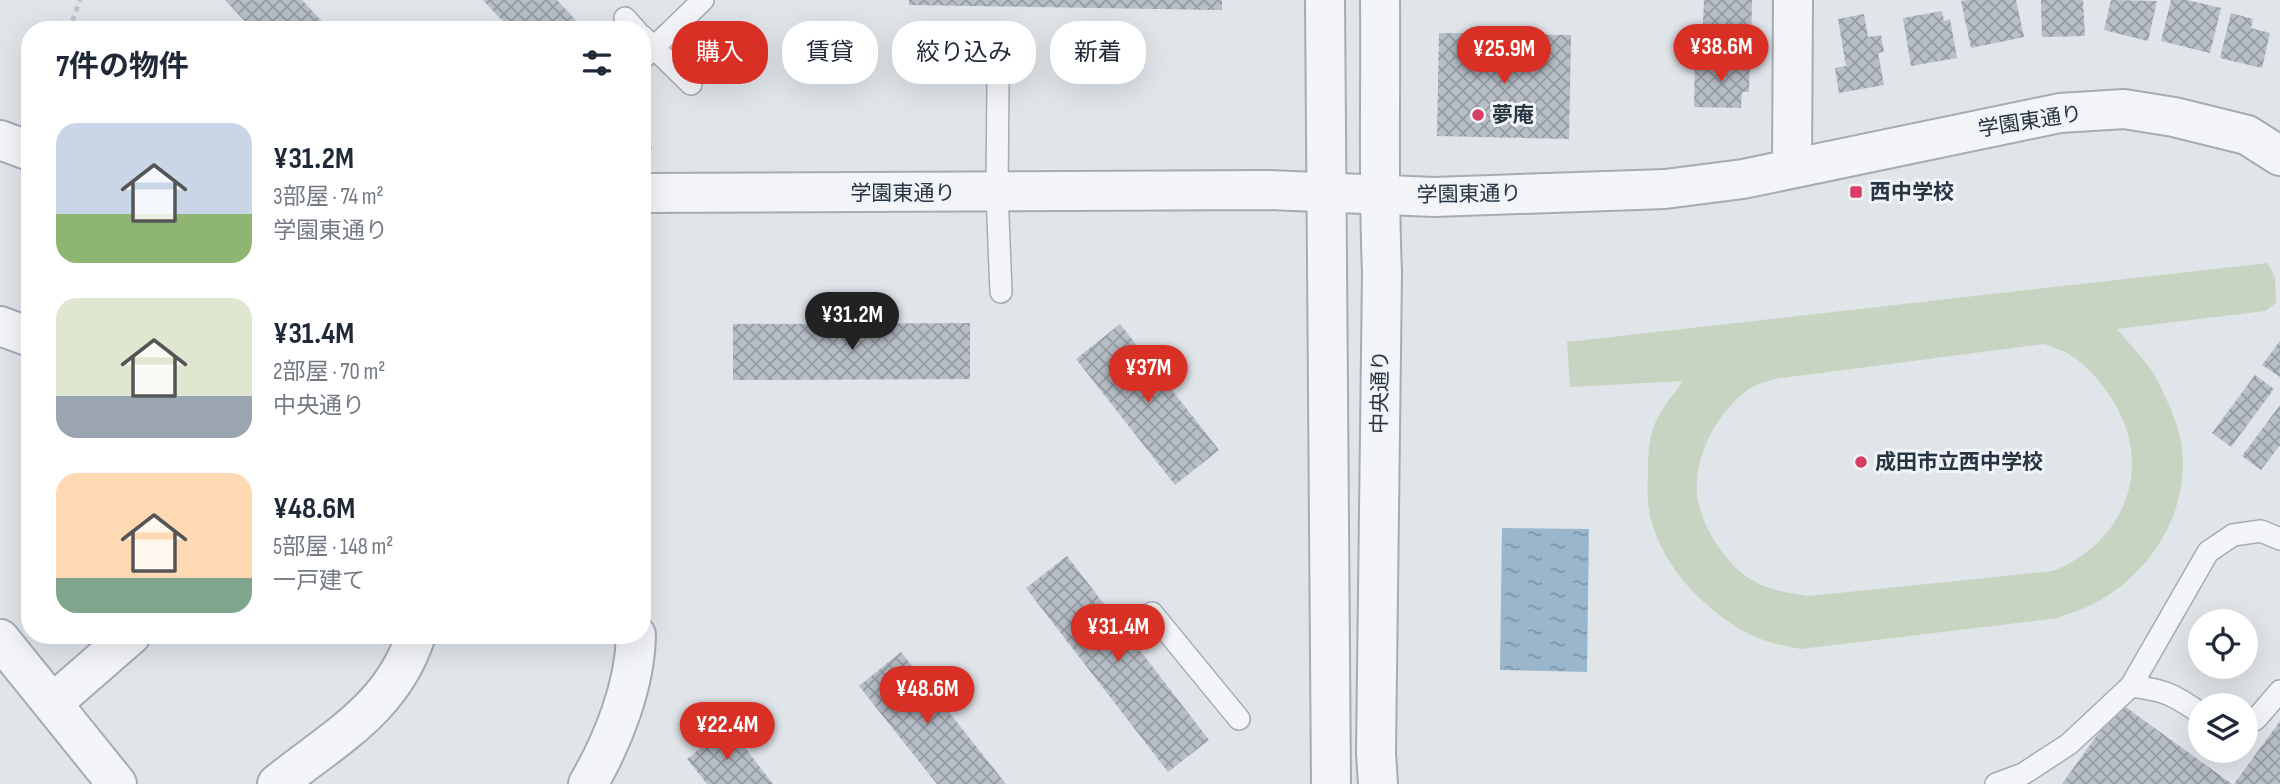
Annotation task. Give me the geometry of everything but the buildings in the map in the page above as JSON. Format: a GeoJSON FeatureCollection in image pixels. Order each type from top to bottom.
{"type":"FeatureCollection","features":[{"type":"Feature","properties":{"kind":"street"},"geometry":{"type":"LineString","coordinates":[[1325,0],[1331,784]]}},
{"type":"Feature","properties":{"kind":"street","name":"中央通り"},"geometry":{"type":"LineString","coordinates":[[1378,784],[1376,753],[1382,272],[1378,194],[1381,122],[1380,0]]}},
{"type":"Feature","properties":{"kind":"street"},"geometry":{"type":"LineString","coordinates":[[1792,168],[1793,0]]}},
{"type":"Feature","properties":{"kind":"street","name":"学園東通り"},"geometry":{"type":"LineString","coordinates":[[651,193],[1268,190],[1434,197],[1665,189],[1744,179],[2060,113],[2124,110],[2174,117],[2247,135],[2280,156]]}},
{"type":"Feature","properties":{"kind":"street"},"geometry":{"type":"LineString","coordinates":[[0,140],[21,148]]}},
{"type":"Feature","properties":{"kind":"street"},"geometry":{"type":"LineString","coordinates":[[0,326],[21,334]]}},
{"type":"Feature","properties":{"kind":"street"},"geometry":{"type":"LineString","coordinates":[[0,639],[117,784]]}},
{"type":"Feature","properties":{"kind":"street"},"geometry":{"type":"LineString","coordinates":[[53,703],[121,644]]}},
{"type":"Feature","properties":{"kind":"street"},"geometry":{"type":"LineString","coordinates":[[277,784],[355,724],[383,698],[404,667],[413,644]]}},
{"type":"Feature","properties":{"kind":"street"},"geometry":{"type":"LineString","coordinates":[[588,784],[616,725],[630,674],[635,644]]}},
{"type":"Feature","properties":{"kind":"lane"},"geometry":{"type":"LineString","coordinates":[[651,44],[703,0]]}},
{"type":"Feature","properties":{"kind":"lane"},"geometry":{"type":"LineString","coordinates":[[651,52],[672,69]]}},
{"type":"Feature","properties":{"kind":"lane"},"geometry":{"type":"LineString","coordinates":[[998,84],[997,192],[1001,292]]}},
{"type":"Feature","properties":{"kind":"lane"},"geometry":{"type":"LineString","coordinates":[[1996,784],[2023,774],[2069,744],[2131,686],[2208,552],[2233,535],[2261,530],[2280,540]]}},
{"type":"Feature","properties":{"kind":"lane"},"geometry":{"type":"LineString","coordinates":[[1152,613],[1239,719]]}},
{"type":"Feature","properties":{"kind":"lane"},"geometry":{"type":"LineString","coordinates":[[2131,686],[2160,690],[2188,705]]}},
{"type":"Feature","properties":{"kind":"lane"},"geometry":{"type":"LineString","coordinates":[[2258,717],[2280,691]]}},
{"type":"Feature","properties":{"kind":"path"},"geometry":{"type":"LineString","coordinates":[[72,21],[80,0]]}},
{"type":"Feature","properties":{"kind":"green space"},"geometry":{"type":"Polygon","coordinates":[[[2268,263],[2275,278],[2276,303],[2265,311],[2117,329],[2148,366],[2160,386],[2178,429],[2183,455],[2182,482],[2166,531],[2135,573],[2115,590],[2089,606],[2058,618],[1801,649],[1755,637],[1718,614],[1703,602],[1677,573],[1658,540],[1648,505],[1649,444],[1660,414],[1683,381],[1570,387],[1567,342],[2268,263]],[[2044,344],[1774,379],[1752,387],[1729,407],[1713,429],[1702,454],[1697,492],[1699,506],[1709,532],[1725,556],[1750,579],[1774,590],[1809,596],[2053,571],[2078,558],[2098,542],[2114,523],[2125,501],[2131,477],[2131,452],[2125,426],[2113,401],[2099,381],[2076,358],[2044,344]]]}},
{"type":"Feature","properties":{"kind":"water"},"geometry":{"type":"Polygon","coordinates":[[[1502,528],[1589,529],[1587,672],[1500,670],[1502,528]]]}},
{"type":"Feature","properties":{"kind":"place","name":"夢庵"},"geometry":{"type":"Point","coordinates":[1478,115]}},
{"type":"Feature","properties":{"kind":"place","name":"西中学校"},"geometry":{"type":"Point","coordinates":[1856,192]}},
{"type":"Feature","properties":{"kind":"place","name":"成田市立西中学校"},"geometry":{"type":"Point","coordinates":[1861,462]}}]}
